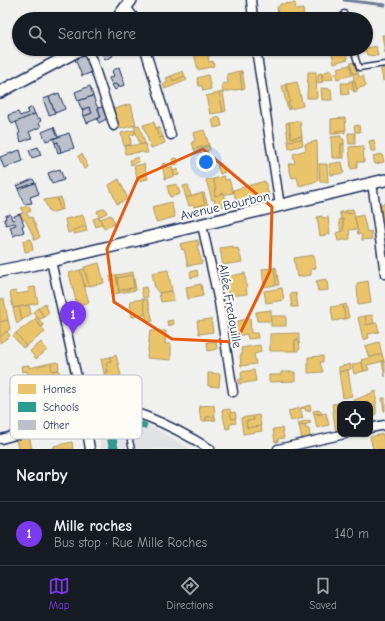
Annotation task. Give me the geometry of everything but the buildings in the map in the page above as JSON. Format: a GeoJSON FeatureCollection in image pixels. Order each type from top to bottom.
{"type":"FeatureCollection","features":[{"type":"Feature","properties":{"kind":"street"},"geometry":{"type":"LineString","coordinates":[[251,0],[252,12]]}},
{"type":"Feature","properties":{"kind":"street"},"geometry":{"type":"LineString","coordinates":[[122,12],[128,3]]}},
{"type":"Feature","properties":{"kind":"street"},"geometry":{"type":"LineString","coordinates":[[0,92],[68,56]]}},
{"type":"Feature","properties":{"kind":"street"},"geometry":{"type":"LineString","coordinates":[[89,56],[114,126]]}},
{"type":"Feature","properties":{"kind":"street"},"geometry":{"type":"LineString","coordinates":[[147,56],[170,135]]}},
{"type":"Feature","properties":{"kind":"street"},"geometry":{"type":"LineString","coordinates":[[258,56],[280,206]]}},
{"type":"Feature","properties":{"kind":"street","name":"Avenue Bourbon"},"geometry":{"type":"LineString","coordinates":[[0,271],[202,225],[385,180]]}},
{"type":"Feature","properties":{"kind":"street"},"geometry":{"type":"LineString","coordinates":[[372,184],[385,274]]}},
{"type":"Feature","properties":{"kind":"street","name":"Allée Fredouille"},"geometry":{"type":"LineString","coordinates":[[202,225],[219,302],[233,392]]}},
{"type":"Feature","properties":{"kind":"street"},"geometry":{"type":"LineString","coordinates":[[51,260],[76,375]]}},
{"type":"Feature","properties":{"kind":"street"},"geometry":{"type":"LineString","coordinates":[[142,415],[186,434],[210,449]]}},
{"type":"Feature","properties":{"kind":"street"},"geometry":{"type":"LineString","coordinates":[[373,427],[385,425]]}},
{"type":"Feature","properties":{"kind":"street"},"geometry":{"type":"LineString","coordinates":[[278,449],[337,436]]}},
{"type":"Feature","properties":{"kind":"street"},"geometry":{"type":"LineString","coordinates":[[88,439],[90,449]]}},
{"type":"Feature","properties":{"kind":"lane"},"geometry":{"type":"LineString","coordinates":[[355,56],[359,68],[385,64]]}},
{"type":"Feature","properties":{"kind":"lane"},"geometry":{"type":"LineString","coordinates":[[130,439],[132,449]]}},
{"type":"Feature","properties":{"kind":"highlighted area"},"geometry":{"type":"Polygon","coordinates":[[[203,149],[272,207],[270,271],[236,342],[172,339],[114,302],[107,249],[138,178],[203,149]]]}},
{"type":"Feature","properties":{"kind":"shaded area"},"geometry":{"type":"Polygon","coordinates":[[[142,422],[191,449],[101,449],[99,439],[142,439],[142,422]]]}},
{"type":"Feature","properties":{"kind":"waterway"},"geometry":{"type":"LineString","coordinates":[[344,0],[385,5]]}},
{"type":"Feature","properties":{"kind":"place","name":"Mille roches"},"geometry":{"type":"Point","coordinates":[73,334]}}]}
